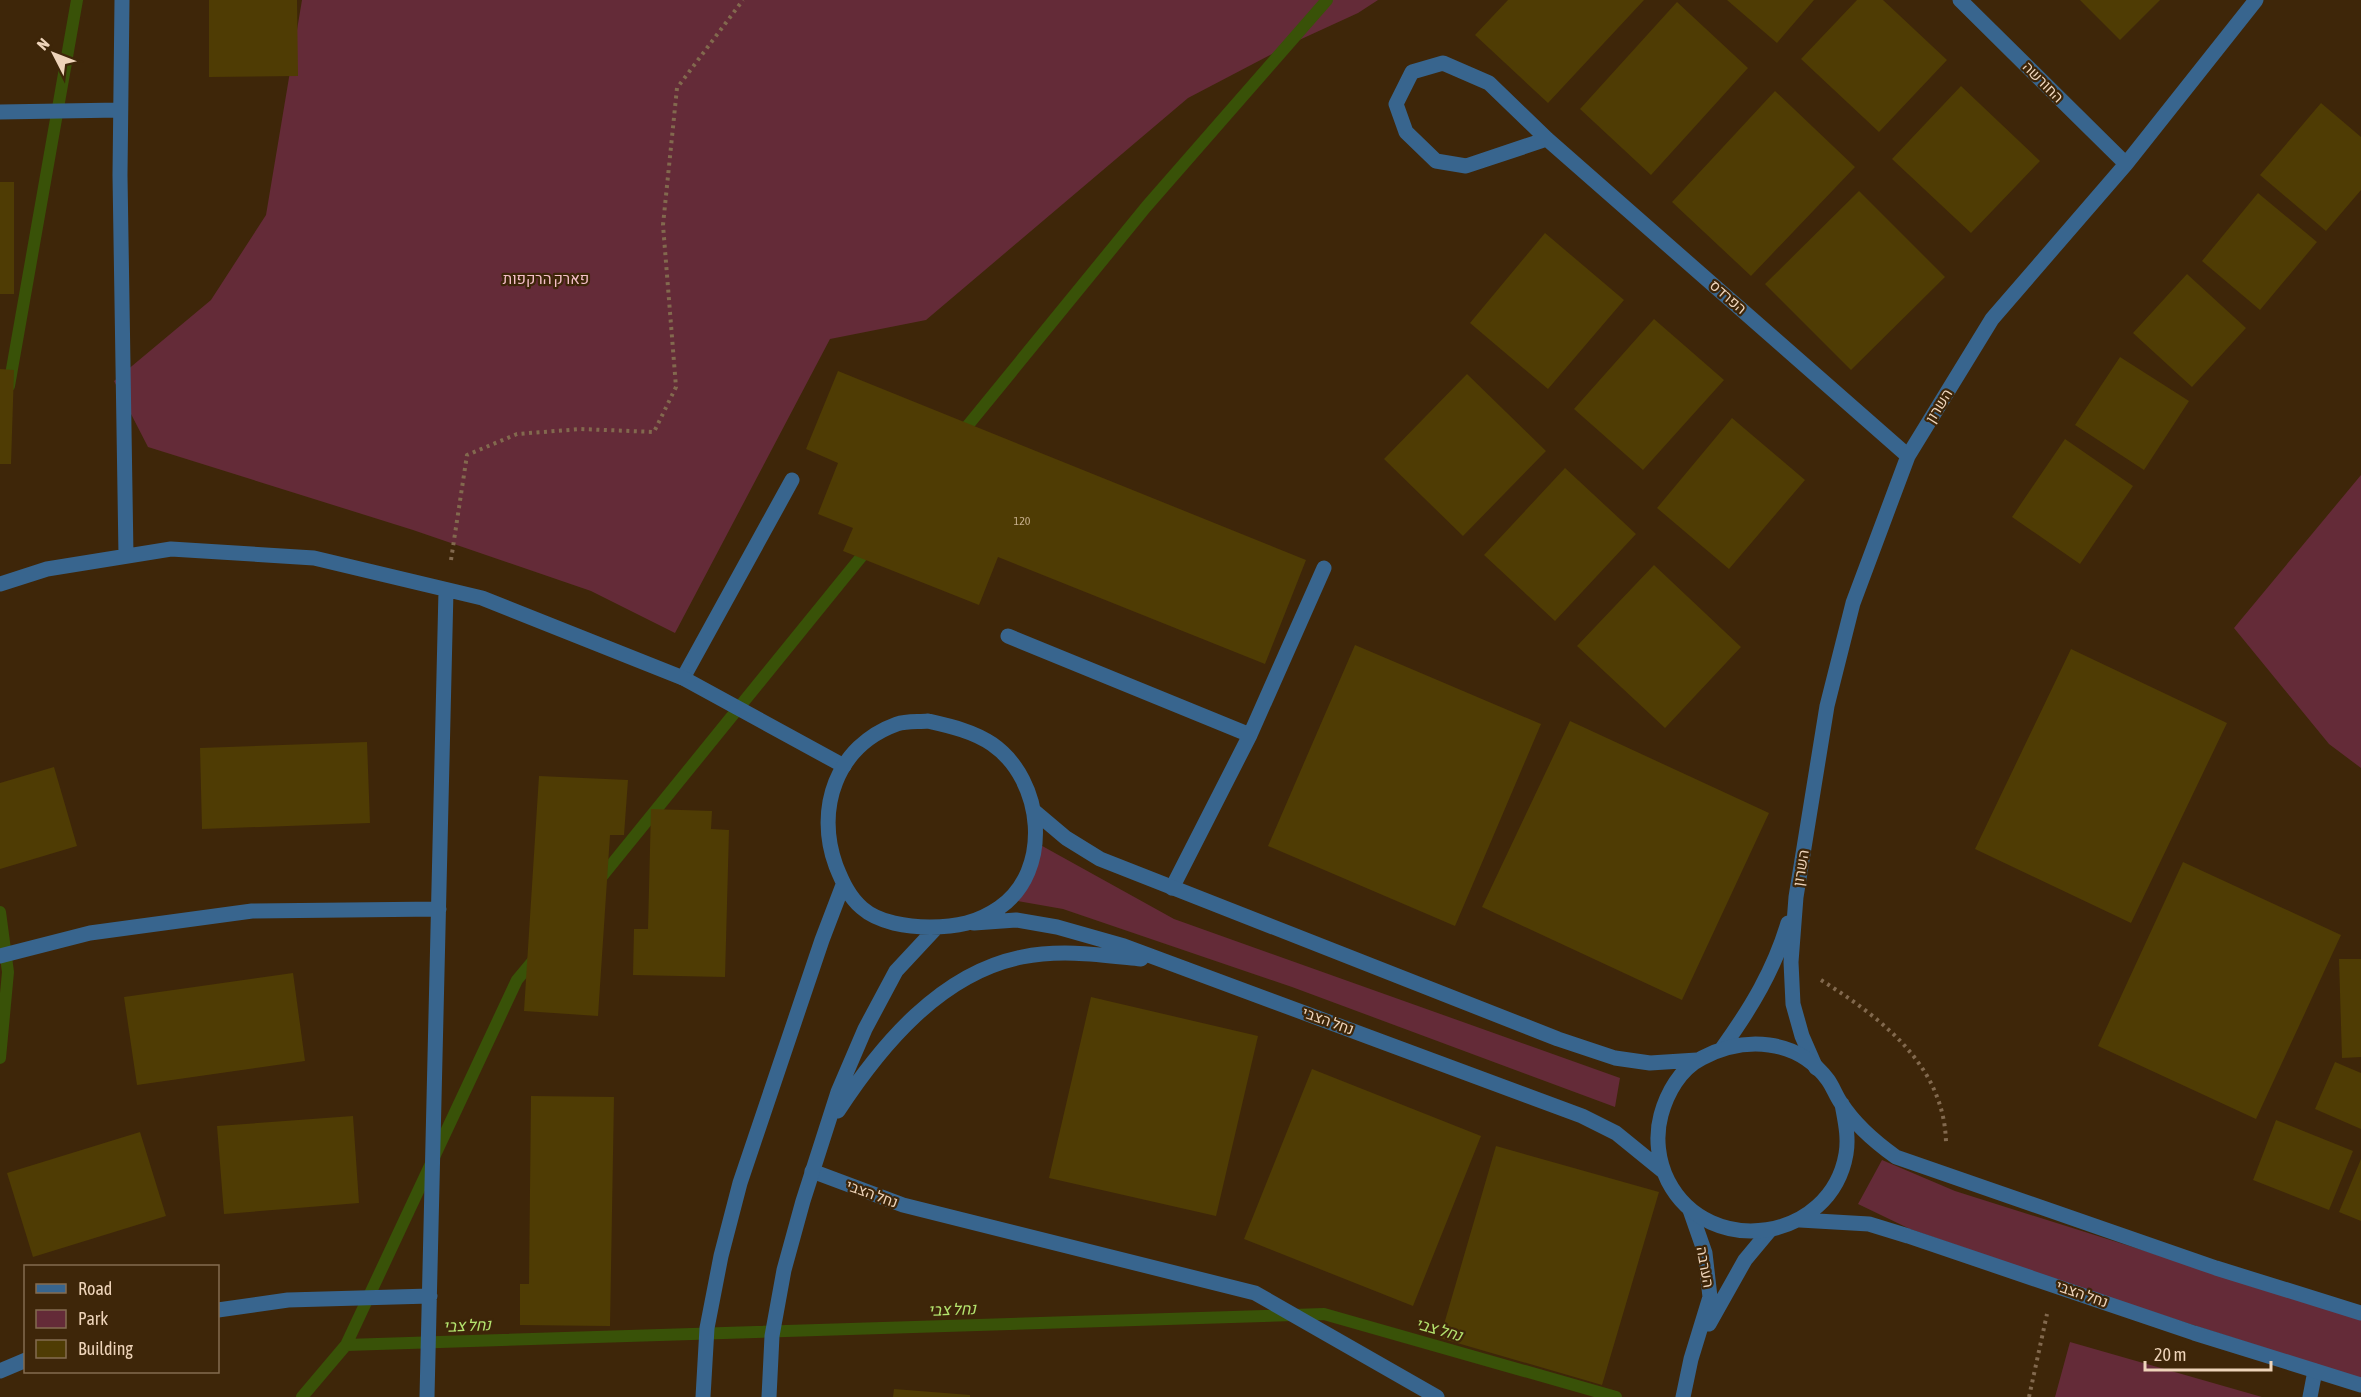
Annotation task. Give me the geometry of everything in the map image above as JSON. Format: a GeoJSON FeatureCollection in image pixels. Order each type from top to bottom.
{"type":"FeatureCollection","features":[{"type":"Feature","properties":{"kind":"street"},"geometry":{"type":"LineString","coordinates":[[122,0],[120,110],[126,556]]}},
{"type":"Feature","properties":{"kind":"street","name":"החורשה"},"geometry":{"type":"LineString","coordinates":[[1960,0],[2126,164]]}},
{"type":"Feature","properties":{"kind":"street","name":"השרון"},"geometry":{"type":"LineString","coordinates":[[1816,1068],[1802,1036],[1793,1004],[1791,962],[1796,897],[1827,706],[1853,603],[1908,456],[1992,319],[2126,164],[2256,0]]}},
{"type":"Feature","properties":{"kind":"street","name":"הפרדס"},"geometry":{"type":"LineString","coordinates":[[1548,139],[1466,166],[1436,161],[1406,132],[1396,104],[1412,72],[1443,63],[1489,83],[1548,139],[1908,456]]}},
{"type":"Feature","properties":{"kind":"street"},"geometry":{"type":"LineString","coordinates":[[0,112],[120,110]]}},
{"type":"Feature","properties":{"kind":"street"},"geometry":{"type":"LineString","coordinates":[[682,678],[792,480]]}},
{"type":"Feature","properties":{"kind":"street"},"geometry":{"type":"LineString","coordinates":[[0,584],[47,569],[171,549],[314,558],[482,598],[682,678],[844,766]]}},
{"type":"Feature","properties":{"kind":"street"},"geometry":{"type":"LineString","coordinates":[[1172,888],[1250,735],[1324,568]]}},
{"type":"Feature","properties":{"kind":"street"},"geometry":{"type":"LineString","coordinates":[[427,1397],[446,590]]}},
{"type":"Feature","properties":{"kind":"street"},"geometry":{"type":"LineString","coordinates":[[1008,636],[1250,735]]}},
{"type":"Feature","properties":{"kind":"street"},"geometry":{"type":"LineString","coordinates":[[928,721],[958,728],[992,744],[1018,771],[1029,792],[1034,811],[1035,847],[1019,890],[999,908],[974,923],[937,927],[896,924],[862,909],[843,885],[831,852],[827,830],[833,784],[844,766],[865,742],[898,724],[928,721]]}},
{"type":"Feature","properties":{"kind":"street"},"geometry":{"type":"LineString","coordinates":[[1034,811],[1066,838],[1100,859],[1558,1039],[1615,1058],[1650,1063],[1697,1060]]}},
{"type":"Feature","properties":{"kind":"street"},"geometry":{"type":"LineString","coordinates":[[703,1397],[707,1328],[721,1256],[740,1184],[822,940],[843,885]]}},
{"type":"Feature","properties":{"kind":"street","name":"השרון"},"geometry":{"type":"LineString","coordinates":[[1723,1047],[1755,1002],[1784,936],[1796,897]]}},
{"type":"Feature","properties":{"kind":"street"},"geometry":{"type":"LineString","coordinates":[[0,956],[90,933],[252,911],[439,909]]}},
{"type":"Feature","properties":{"kind":"street","name":"נחל הצבי"},"geometry":{"type":"LineString","coordinates":[[974,923],[1016,920],[1058,927],[1162,961],[1582,1116],[1616,1132],[1664,1172]]}},
{"type":"Feature","properties":{"kind":"street"},"geometry":{"type":"LineString","coordinates":[[769,1397],[772,1336],[778,1303],[812,1171],[838,1092],[896,971],[937,927]]}},
{"type":"Feature","properties":{"kind":"street"},"geometry":{"type":"LineString","coordinates":[[825,1131],[857,1081],[910,1020],[949,989],[987,968],[1022,957],[1060,953],[1162,961]]}},
{"type":"Feature","properties":{"kind":"street"},"geometry":{"type":"LineString","coordinates":[[1842,1104],[1848,1133],[1846,1154],[1840,1174],[1823,1200],[1800,1220],[1770,1230],[1740,1232],[1710,1223],[1690,1210],[1674,1192],[1664,1172],[1658,1148],[1658,1124],[1665,1101],[1677,1080],[1697,1060],[1723,1047],[1752,1042],[1780,1046],[1807,1059],[1828,1079],[1842,1104],[1873,1140],[1896,1157],[2216,1268],[2361,1313]]}},
{"type":"Feature","properties":{"kind":"street","name":"נחל הצבי"},"geometry":{"type":"LineString","coordinates":[[812,1171],[903,1205],[1255,1293],[1437,1397]]}},
{"type":"Feature","properties":{"kind":"street","name":"הערבה"},"geometry":{"type":"LineString","coordinates":[[1683,1397],[1691,1359],[1710,1297],[1705,1253],[1690,1210]]}},
{"type":"Feature","properties":{"kind":"street","name":"נחל הצבי"},"geometry":{"type":"LineString","coordinates":[[1800,1220],[1869,1224],[2054,1284],[2194,1333],[2361,1385]]}},
{"type":"Feature","properties":{"kind":"street","name":"הערבה"},"geometry":{"type":"LineString","coordinates":[[1691,1359],[1745,1260],[1770,1230]]}},
{"type":"Feature","properties":{"kind":"street"},"geometry":{"type":"LineString","coordinates":[[219,1310],[288,1300],[430,1296]]}},
{"type":"Feature","properties":{"kind":"street"},"geometry":{"type":"LineString","coordinates":[[0,1371],[24,1361]]}},
{"type":"Feature","properties":{"kind":"street"},"geometry":{"type":"LineString","coordinates":[[2310,1397],[2315,1371]]}},
{"type":"Feature","properties":{"kind":"path"},"geometry":{"type":"LineString","coordinates":[[446,590],[466,455],[517,434],[581,429],[654,432],[676,387],[663,225],[677,87],[742,0]]}},
{"type":"Feature","properties":{"kind":"path"},"geometry":{"type":"LineString","coordinates":[[1791,962],[1843,994],[1895,1033],[1932,1083],[1945,1119],[1947,1176]]}},
{"type":"Feature","properties":{"kind":"path"},"geometry":{"type":"LineString","coordinates":[[2029,1397],[2054,1284]]}},
{"type":"Feature","properties":{"kind":"green space","name":"פארק הרקפות"},"geometry":{"type":"Polygon","coordinates":[[[302,0],[1378,0],[1358,13],[1297,41],[1188,98],[926,320],[830,339],[675,633],[591,591],[413,530],[148,447],[114,381],[211,300],[266,215],[302,0]]]}},
{"type":"Feature","properties":{"kind":"green space"},"geometry":{"type":"Polygon","coordinates":[[[2361,475],[2361,768],[2329,744],[2234,628],[2361,475]]]}},
{"type":"Feature","properties":{"kind":"green space"},"geometry":{"type":"Polygon","coordinates":[[[1035,842],[1174,919],[1620,1078],[1615,1107],[1292,987],[1063,909],[1012,900],[1035,842]]]}},
{"type":"Feature","properties":{"kind":"green space"},"geometry":{"type":"Polygon","coordinates":[[[1882,1160],[1955,1191],[2361,1319],[2361,1379],[2103,1296],[1910,1229],[1858,1204],[1882,1160]]]}},
{"type":"Feature","properties":{"kind":"green space"},"geometry":{"type":"Polygon","coordinates":[[[2070,1342],[2262,1397],[2055,1397],[2070,1342]]]}},
{"type":"Feature","properties":{"kind":"building"},"geometry":{"type":"Polygon","coordinates":[[[209,0],[297,0],[298,76],[209,77],[209,0]]]}},
{"type":"Feature","properties":{"kind":"building"},"geometry":{"type":"Polygon","coordinates":[[[1508,0],[1644,0],[1548,103],[1475,35],[1508,0]]]}},
{"type":"Feature","properties":{"kind":"building"},"geometry":{"type":"Polygon","coordinates":[[[1727,0],[1814,0],[1777,43],[1727,0]]]}},
{"type":"Feature","properties":{"kind":"building"},"geometry":{"type":"Polygon","coordinates":[[[1857,0],[1883,0],[1947,60],[1879,132],[1801,59],[1857,0]]]}},
{"type":"Feature","properties":{"kind":"building"},"geometry":{"type":"Polygon","coordinates":[[[2080,0],[2160,0],[2120,40],[2080,0]]]}},
{"type":"Feature","properties":{"kind":"building"},"geometry":{"type":"Polygon","coordinates":[[[1677,2],[1748,68],[1651,175],[1580,109],[1677,2]]]}},
{"type":"Feature","properties":{"kind":"building"},"geometry":{"type":"Polygon","coordinates":[[[1961,86],[2040,161],[1971,233],[1892,159],[1961,86]]]}},
{"type":"Feature","properties":{"kind":"building"},"geometry":{"type":"Polygon","coordinates":[[[1775,91],[1855,167],[1751,276],[1672,202],[1775,91]]]}},
{"type":"Feature","properties":{"kind":"building"},"geometry":{"type":"Polygon","coordinates":[[[2321,103],[2361,137],[2361,190],[2326,231],[2260,175],[2321,103]]]}},
{"type":"Feature","properties":{"kind":"building"},"geometry":{"type":"Polygon","coordinates":[[[0,182],[14,182],[14,294],[0,294],[0,182]]]}},
{"type":"Feature","properties":{"kind":"building"},"geometry":{"type":"Polygon","coordinates":[[[1859,191],[1945,277],[1851,370],[1765,284],[1859,191]]]}},
{"type":"Feature","properties":{"kind":"building"},"geometry":{"type":"Polygon","coordinates":[[[2258,193],[2317,242],[2260,310],[2202,261],[2258,193]]]}},
{"type":"Feature","properties":{"kind":"building"},"geometry":{"type":"Polygon","coordinates":[[[1545,233],[1624,300],[1548,389],[1470,323],[1545,233]]]}},
{"type":"Feature","properties":{"kind":"building"},"geometry":{"type":"Polygon","coordinates":[[[2187,274],[2246,328],[2192,387],[2133,333],[2187,274]]]}},
{"type":"Feature","properties":{"kind":"building"},"geometry":{"type":"Polygon","coordinates":[[[1654,319],[1724,380],[1643,470],[1574,409],[1654,319]]]}},
{"type":"Feature","properties":{"kind":"building"},"geometry":{"type":"Polygon","coordinates":[[[2120,357],[2189,401],[2144,470],[2075,425],[2120,357]]]}},
{"type":"Feature","properties":{"kind":"building"},"geometry":{"type":"Polygon","coordinates":[[[0,369],[14,370],[11,464],[0,464],[0,369]]]}},
{"type":"Feature","properties":{"kind":"building"},"geometry":{"type":"Polygon","coordinates":[[[838,371],[1306,560],[1265,664],[998,557],[979,605],[843,551],[853,528],[818,514],[838,463],[806,449],[838,371]]]}},
{"type":"Feature","properties":{"kind":"building"},"geometry":{"type":"Polygon","coordinates":[[[1467,374],[1546,451],[1463,536],[1384,459],[1467,374]]]}},
{"type":"Feature","properties":{"kind":"building"},"geometry":{"type":"Polygon","coordinates":[[[1732,418],[1805,480],[1729,569],[1657,508],[1732,418]]]}},
{"type":"Feature","properties":{"kind":"building"},"geometry":{"type":"Polygon","coordinates":[[[2065,439],[2133,486],[2080,564],[2012,517],[2065,439]]]}},
{"type":"Feature","properties":{"kind":"building"},"geometry":{"type":"Polygon","coordinates":[[[1565,468],[1636,534],[1555,621],[1484,555],[1565,468]]]}},
{"type":"Feature","properties":{"kind":"building"},"geometry":{"type":"Polygon","coordinates":[[[1654,565],[1741,647],[1665,728],[1577,646],[1654,565]]]}},
{"type":"Feature","properties":{"kind":"building"},"geometry":{"type":"Polygon","coordinates":[[[1355,645],[1541,724],[1455,926],[1268,846],[1355,645]]]}},
{"type":"Feature","properties":{"kind":"building"},"geometry":{"type":"Polygon","coordinates":[[[2071,649],[2227,723],[2131,923],[1975,849],[2071,649]]]}},
{"type":"Feature","properties":{"kind":"building"},"geometry":{"type":"Polygon","coordinates":[[[1570,721],[1769,813],[1682,1000],[1482,907],[1570,721]]]}},
{"type":"Feature","properties":{"kind":"building"},"geometry":{"type":"Polygon","coordinates":[[[367,742],[370,823],[202,829],[200,748],[367,742]]]}},
{"type":"Feature","properties":{"kind":"building"},"geometry":{"type":"Polygon","coordinates":[[[54,767],[77,846],[0,869],[0,783],[54,767]]]}},
{"type":"Feature","properties":{"kind":"building"},"geometry":{"type":"Polygon","coordinates":[[[539,776],[628,780],[624,835],[610,835],[598,1016],[524,1011],[539,776]]]}},
{"type":"Feature","properties":{"kind":"building"},"geometry":{"type":"Polygon","coordinates":[[[651,809],[712,811],[711,829],[729,830],[725,977],[633,975],[634,929],[648,929],[651,809]]]}},
{"type":"Feature","properties":{"kind":"building"},"geometry":{"type":"Polygon","coordinates":[[[2183,862],[2341,935],[2256,1119],[2098,1046],[2183,862]]]}},
{"type":"Feature","properties":{"kind":"building"},"geometry":{"type":"Polygon","coordinates":[[[2339,959],[2361,959],[2361,1057],[2342,1058],[2339,959]]]}},
{"type":"Feature","properties":{"kind":"building"},"geometry":{"type":"Polygon","coordinates":[[[293,973],[305,1061],[137,1085],[124,997],[293,973]]]}},
{"type":"Feature","properties":{"kind":"building"},"geometry":{"type":"Polygon","coordinates":[[[1091,997],[1258,1036],[1216,1216],[1049,1178],[1091,997]]]}},
{"type":"Feature","properties":{"kind":"building"},"geometry":{"type":"Polygon","coordinates":[[[2335,1062],[2361,1073],[2361,1129],[2315,1109],[2335,1062]]]}},
{"type":"Feature","properties":{"kind":"building"},"geometry":{"type":"Polygon","coordinates":[[[1312,1069],[1481,1136],[1413,1306],[1244,1239],[1312,1069]]]}},
{"type":"Feature","properties":{"kind":"building"},"geometry":{"type":"Polygon","coordinates":[[[531,1096],[614,1097],[610,1326],[520,1325],[520,1284],[529,1284],[531,1096]]]}},
{"type":"Feature","properties":{"kind":"building"},"geometry":{"type":"Polygon","coordinates":[[[353,1116],[359,1203],[224,1214],[217,1126],[353,1116]]]}},
{"type":"Feature","properties":{"kind":"building"},"geometry":{"type":"Polygon","coordinates":[[[2276,1120],[2353,1151],[2329,1210],[2253,1180],[2276,1120]]]}},
{"type":"Feature","properties":{"kind":"building"},"geometry":{"type":"Polygon","coordinates":[[[140,1132],[166,1216],[33,1257],[7,1173],[140,1132]]]}},
{"type":"Feature","properties":{"kind":"building"},"geometry":{"type":"Polygon","coordinates":[[[1496,1146],[1659,1192],[1602,1385],[1440,1338],[1496,1146]]]}},
{"type":"Feature","properties":{"kind":"building"},"geometry":{"type":"Polygon","coordinates":[[[2361,1159],[2361,1221],[2339,1212],[2361,1159]]]}},
{"type":"Feature","properties":{"kind":"building"},"geometry":{"type":"Polygon","coordinates":[[[894,1389],[970,1395],[970,1397],[893,1397],[894,1389]]]}},
{"type":"Feature","properties":{"kind":"waterway"},"geometry":{"type":"LineString","coordinates":[[9,386],[77,0]]}},
{"type":"Feature","properties":{"kind":"waterway"},"geometry":{"type":"LineString","coordinates":[[960,435],[1146,207],[1327,0]]}},
{"type":"Feature","properties":{"kind":"waterway"},"geometry":{"type":"LineString","coordinates":[[599,880],[870,546]]}},
{"type":"Feature","properties":{"kind":"waterway"},"geometry":{"type":"LineString","coordinates":[[0,912],[8,972],[0,1058]]}},
{"type":"Feature","properties":{"kind":"waterway"},"geometry":{"type":"LineString","coordinates":[[346,1345],[517,980],[537,956]]}},
{"type":"Feature","properties":{"kind":"waterway","name":"נחל צבי"},"geometry":{"type":"LineString","coordinates":[[302,1397],[346,1345],[1324,1314],[1616,1397]]}}]}
